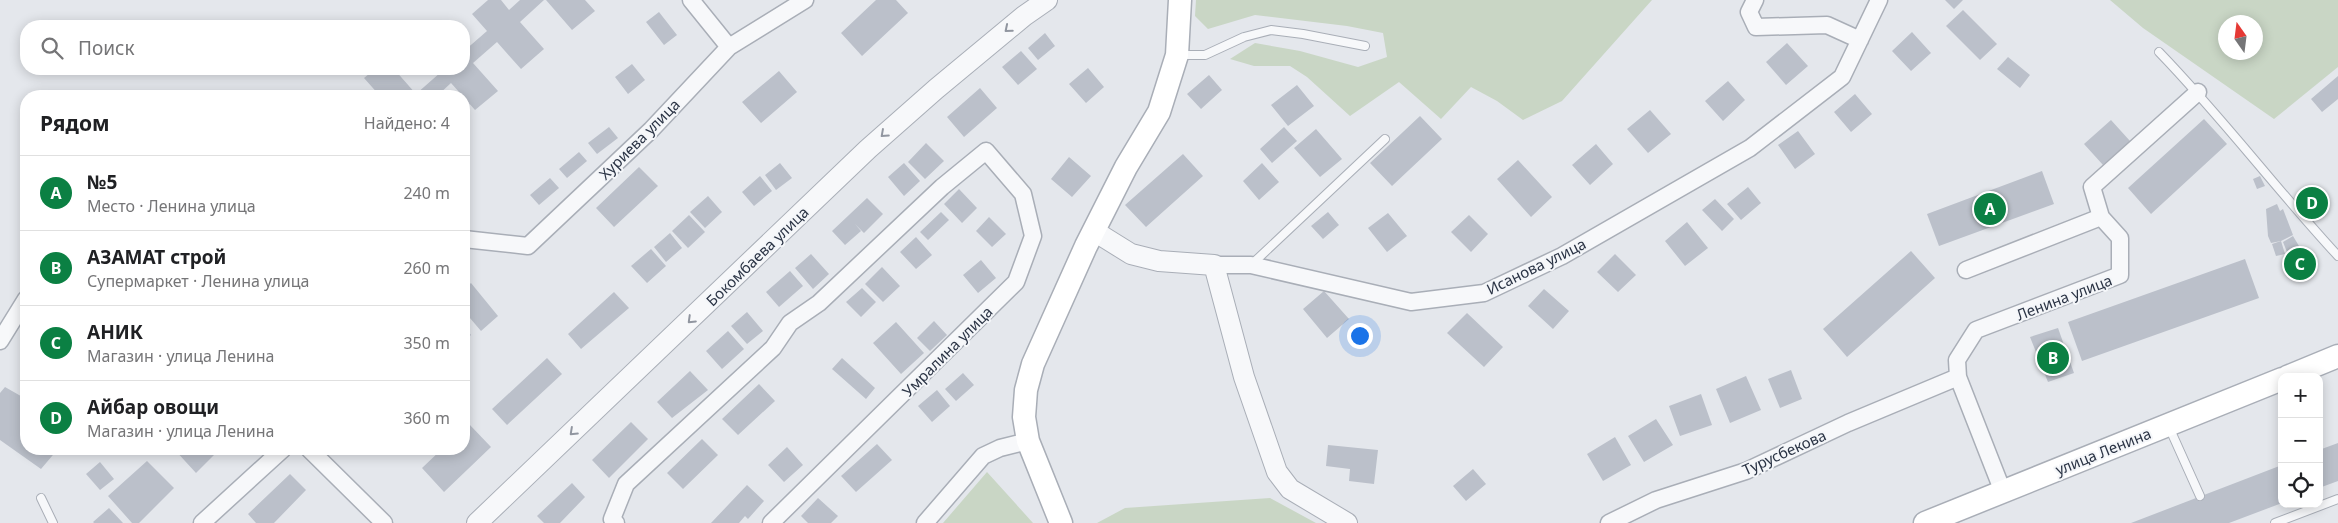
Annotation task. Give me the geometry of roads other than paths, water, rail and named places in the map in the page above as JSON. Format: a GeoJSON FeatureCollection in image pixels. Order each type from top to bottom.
{"type":"FeatureCollection","features":[{"type":"Feature","properties":{"kind":"main road"},"geometry":{"type":"LineString","coordinates":[[1061,523],[1028,441],[1025,408],[1026,390],[1033,364],[1094,231],[1126,167],[1159,112],[1177,55],[1180,0]]}},
{"type":"Feature","properties":{"kind":"main road"},"geometry":{"type":"LineString","coordinates":[[2298,373],[2338,356]]}},
{"type":"Feature","properties":{"kind":"main road","name":"улица Ленина"},"geometry":{"type":"LineString","coordinates":[[1925,523],[2278,381]]}},
{"type":"Feature","properties":{"kind":"street"},"geometry":{"type":"LineString","coordinates":[[691,0],[729,47]]}},
{"type":"Feature","properties":{"kind":"street","name":"Хуриева улица"},"geometry":{"type":"LineString","coordinates":[[470,240],[528,246],[651,130],[729,47],[805,0]]}},
{"type":"Feature","properties":{"kind":"street","name":"Бокомбаева улица"},"geometry":{"type":"LineString","coordinates":[[477,523],[868,149],[965,64],[1024,16],[1047,0]]}},
{"type":"Feature","properties":{"kind":"street"},"geometry":{"type":"LineString","coordinates":[[1755,0],[1749,12],[1756,26],[1827,25],[1860,40]]}},
{"type":"Feature","properties":{"kind":"street","name":"Исанова улица"},"geometry":{"type":"LineString","coordinates":[[1094,231],[1131,254],[1159,261],[1214,265],[1251,265],[1411,302],[1484,293],[1562,256],[1750,148],[1842,76],[1879,0]]}},
{"type":"Feature","properties":{"kind":"street"},"geometry":{"type":"LineString","coordinates":[[1966,270],[2101,218],[2092,187],[2198,92]]}},
{"type":"Feature","properties":{"kind":"street","name":"Умралина улица"},"geometry":{"type":"LineString","coordinates":[[616,523],[612,519],[626,484],[773,348],[790,323],[819,303],[942,188],[986,151],[1022,194],[1033,236],[1016,282],[771,523]]}},
{"type":"Feature","properties":{"kind":"street","name":"Ленина улица"},"geometry":{"type":"LineString","coordinates":[[2003,492],[1958,378],[1957,360],[1976,330],[2120,275],[2120,238],[2101,218]]}},
{"type":"Feature","properties":{"kind":"street"},"geometry":{"type":"LineString","coordinates":[[1214,265],[1244,377],[1277,472],[1290,489],[1347,523]]}},
{"type":"Feature","properties":{"kind":"street"},"geometry":{"type":"LineString","coordinates":[[0,341],[20,309]]}},
{"type":"Feature","properties":{"kind":"street","name":"Турусбекова"},"geometry":{"type":"LineString","coordinates":[[1609,523],[1672,494],[1746,472],[1848,423],[1958,378]]}},
{"type":"Feature","properties":{"kind":"street"},"geometry":{"type":"LineString","coordinates":[[925,523],[983,456],[1000,448],[1028,441]]}},
{"type":"Feature","properties":{"kind":"street"},"geometry":{"type":"LineString","coordinates":[[202,523],[276,455]]}},
{"type":"Feature","properties":{"kind":"street"},"geometry":{"type":"LineString","coordinates":[[315,455],[384,523]]}},
{"type":"Feature","properties":{"kind":"lane"},"geometry":{"type":"LineString","coordinates":[[1177,55],[1205,55],[1244,37],[1272,30],[1365,46]]}},
{"type":"Feature","properties":{"kind":"lane"},"geometry":{"type":"LineString","coordinates":[[2158,52],[2198,92],[2303,218],[2338,256]]}},
{"type":"Feature","properties":{"kind":"lane"},"geometry":{"type":"LineString","coordinates":[[1251,265],[1385,139]]}},
{"type":"Feature","properties":{"kind":"lane"},"geometry":{"type":"LineString","coordinates":[[2168,425],[2200,496]]}},
{"type":"Feature","properties":{"kind":"lane"},"geometry":{"type":"LineString","coordinates":[[41,498],[54,523]]}},
{"type":"Feature","properties":{"kind":"lane"},"geometry":{"type":"LineString","coordinates":[[2275,523],[2338,499]]}},
{"type":"Feature","properties":{"kind":"place","name":"Айбар овощи"},"geometry":{"type":"Point","coordinates":[2312,203]}},
{"type":"Feature","properties":{"kind":"place","name":"№5"},"geometry":{"type":"Point","coordinates":[1990,209]}},
{"type":"Feature","properties":{"kind":"place","name":"АНИК"},"geometry":{"type":"Point","coordinates":[2300,264]}},
{"type":"Feature","properties":{"kind":"place","name":"АЗАМАТ строй"},"geometry":{"type":"Point","coordinates":[2053,358]}}]}
